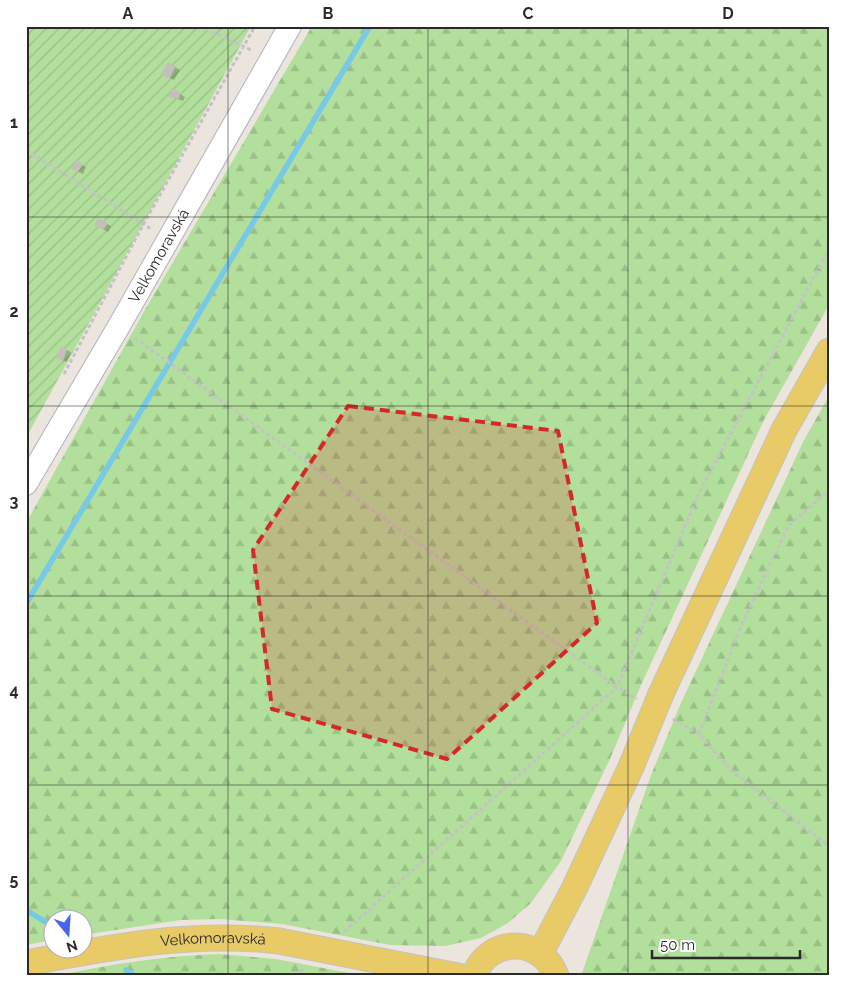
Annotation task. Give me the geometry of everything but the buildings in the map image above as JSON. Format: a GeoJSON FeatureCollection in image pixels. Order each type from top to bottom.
{"type":"FeatureCollection","features":[{"type":"Feature","properties":{"kind":"main road"},"geometry":{"type":"LineString","coordinates":[[540,954],[574,888],[631,767],[656,704],[784,430],[829,350]]}},
{"type":"Feature","properties":{"kind":"main road","name":"Velkomoravská"},"geometry":{"type":"LineString","coordinates":[[26,963],[182,938],[220,937],[279,941],[458,976]]}},
{"type":"Feature","properties":{"kind":"main road"},"geometry":{"type":"LineString","coordinates":[[474,976],[484,958],[500,948],[518,946],[540,954],[550,964],[556,976]]}},
{"type":"Feature","properties":{"kind":"street","name":"Velkomoravská"},"geometry":{"type":"LineString","coordinates":[[26,484],[170,238],[290,26]]}},
{"type":"Feature","properties":{"kind":"path"},"geometry":{"type":"LineString","coordinates":[[200,26],[271,60]]}},
{"type":"Feature","properties":{"kind":"path"},"geometry":{"type":"LineString","coordinates":[[64,375],[143,225],[255,26]]}},
{"type":"Feature","properties":{"kind":"path"},"geometry":{"type":"LineString","coordinates":[[26,150],[143,225],[170,238]]}},
{"type":"Feature","properties":{"kind":"path"},"geometry":{"type":"LineString","coordinates":[[339,936],[618,688],[699,493],[829,249]]}},
{"type":"Feature","properties":{"kind":"path"},"geometry":{"type":"LineString","coordinates":[[155,352],[618,688],[656,704],[699,734],[734,773],[829,846]]}},
{"type":"Feature","properties":{"kind":"path"},"geometry":{"type":"LineString","coordinates":[[699,734],[741,626],[789,525],[829,490]]}},
{"type":"Feature","properties":{"kind":"path"},"geometry":{"type":"LineString","coordinates":[[295,976],[310,963]]}},
{"type":"Feature","properties":{"kind":"highlighted area"},"geometry":{"type":"Polygon","coordinates":[[[348,406],[558,431],[597,623],[447,759],[272,709],[253,550],[348,406]]]}},
{"type":"Feature","properties":{"kind":"green space"},"geometry":{"type":"Polygon","coordinates":[[[26,26],[251,26],[26,438],[26,26]]]}},
{"type":"Feature","properties":{"kind":"green space"},"geometry":{"type":"Polygon","coordinates":[[[312,26],[829,26],[829,305],[764,420],[641,685],[610,759],[561,861],[531,903],[508,923],[481,938],[445,946],[390,945],[282,924],[220,919],[181,920],[92,934],[92,910],[42,910],[42,942],[26,945],[26,523],[146,308],[312,26]]]}},
{"type":"Feature","properties":{"kind":"green space"},"geometry":{"type":"Polygon","coordinates":[[[829,396],[829,976],[581,976],[651,775],[681,703],[804,440],[829,396]]]}},
{"type":"Feature","properties":{"kind":"green space"},"geometry":{"type":"Polygon","coordinates":[[[219,954],[276,959],[365,976],[56,976],[137,961],[219,954]]]}},
{"type":"Feature","properties":{"kind":"waterway"},"geometry":{"type":"LineString","coordinates":[[26,604],[370,26]]}},
{"type":"Feature","properties":{"kind":"waterway"},"geometry":{"type":"LineString","coordinates":[[26,910],[42,920]]}},
{"type":"Feature","properties":{"kind":"waterway"},"geometry":{"type":"LineString","coordinates":[[126,970],[135,976]]}}]}
